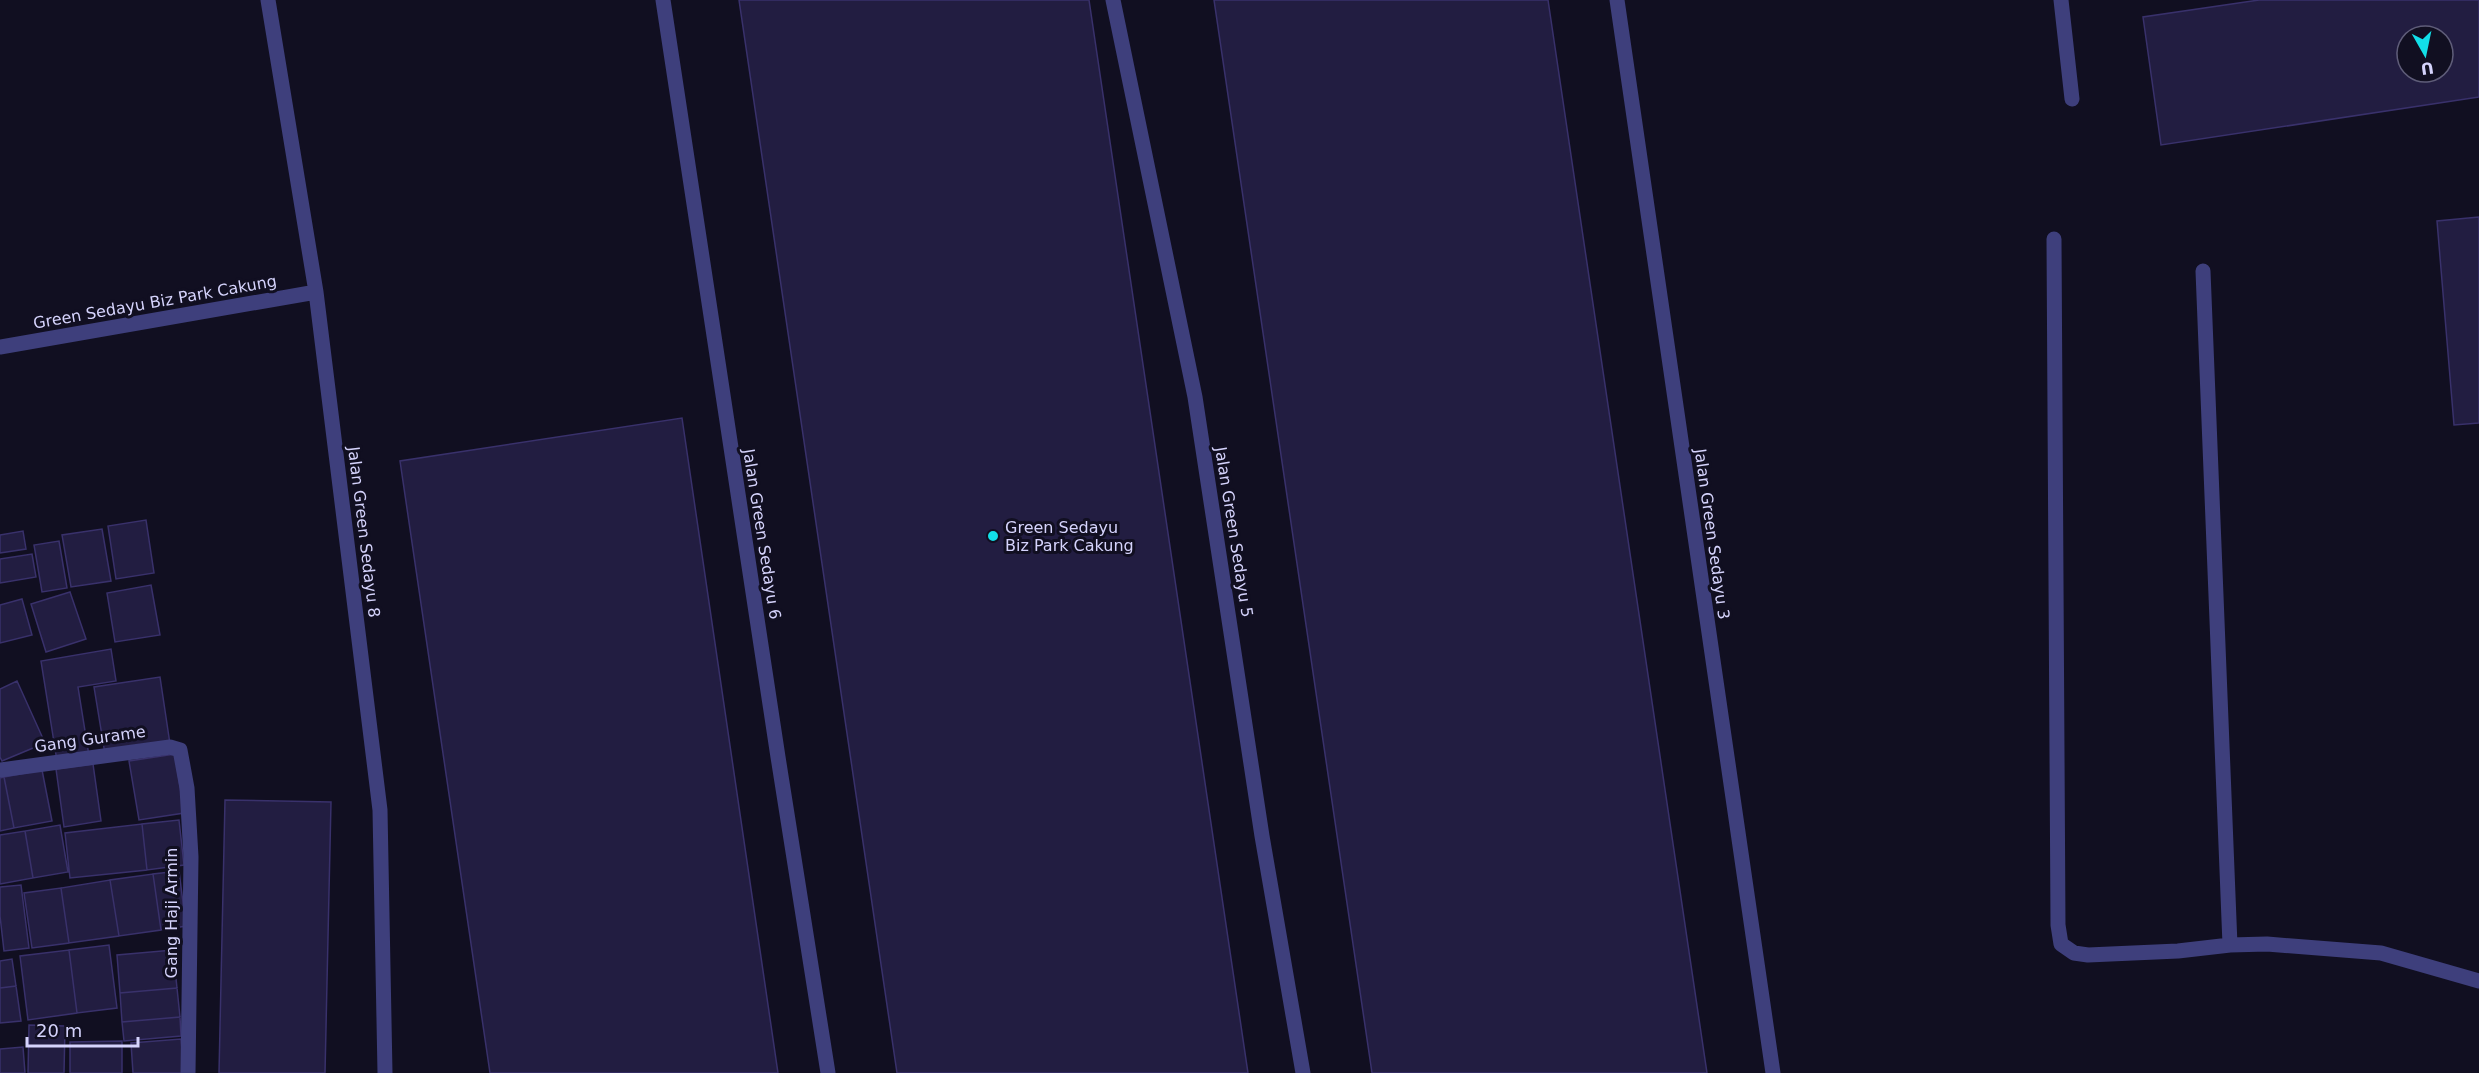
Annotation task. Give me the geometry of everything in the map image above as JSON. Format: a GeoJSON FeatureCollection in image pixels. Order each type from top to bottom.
{"type":"FeatureCollection","features":[{"type":"Feature","properties":{"kind":"street","name":"Jalan Green Sedayu 8"},"geometry":{"type":"LineString","coordinates":[[268,0],[316,292],[380,810],[385,1073]]}},
{"type":"Feature","properties":{"kind":"street","name":"Jalan Green Sedayu 6"},"geometry":{"type":"LineString","coordinates":[[663,0],[828,1073]]}},
{"type":"Feature","properties":{"kind":"street","name":"Jalan Green Sedayu 5"},"geometry":{"type":"LineString","coordinates":[[1113,0],[1195,398],[1262,836],[1303,1073]]}},
{"type":"Feature","properties":{"kind":"street","name":"Jalan Green Sedayu 3"},"geometry":{"type":"LineString","coordinates":[[1617,0],[1773,1073]]}},
{"type":"Feature","properties":{"kind":"street"},"geometry":{"type":"LineString","coordinates":[[2061,0],[2072,99]]}},
{"type":"Feature","properties":{"kind":"street"},"geometry":{"type":"LineString","coordinates":[[2054,239],[2058,913],[2061,944],[2074,953],[2088,956],[2267,944],[2381,953],[2479,981]]}},
{"type":"Feature","properties":{"kind":"street"},"geometry":{"type":"LineString","coordinates":[[2203,271],[2230,945]]}},
{"type":"Feature","properties":{"kind":"street","name":"Green Sedayu Biz Park Cakung"},"geometry":{"type":"LineString","coordinates":[[0,347],[316,292]]}},
{"type":"Feature","properties":{"kind":"street","name":"Gang Gurame"},"geometry":{"type":"LineString","coordinates":[[0,770],[170,747],[180,750],[182,754]]}},
{"type":"Feature","properties":{"kind":"street","name":"Gang Haji Armin"},"geometry":{"type":"LineString","coordinates":[[182,754],[187,788],[191,857],[188,1073]]}},
{"type":"Feature","properties":{"kind":"building","name":"Green Sedayu Biz Park Cakung"},"geometry":{"type":"Polygon","coordinates":[[[739,0],[1089,0],[1248,1073],[897,1073],[739,0]]]}},
{"type":"Feature","properties":{"kind":"building"},"geometry":{"type":"Polygon","coordinates":[[[1214,0],[1548,0],[1707,1073],[1372,1073],[1214,0]]]}},
{"type":"Feature","properties":{"kind":"building"},"geometry":{"type":"Polygon","coordinates":[[[2259,0],[2479,0],[2479,97],[2161,145],[2143,17],[2259,0]]]}},
{"type":"Feature","properties":{"kind":"building"},"geometry":{"type":"Polygon","coordinates":[[[2479,217],[2479,423],[2454,425],[2437,221],[2479,217]]]}},
{"type":"Feature","properties":{"kind":"building"},"geometry":{"type":"Polygon","coordinates":[[[682,418],[778,1073],[490,1073],[400,461],[682,418]]]}},
{"type":"Feature","properties":{"kind":"building"},"geometry":{"type":"Polygon","coordinates":[[[146,520],[154,573],[116,579],[108,526],[146,520]]]}},
{"type":"Feature","properties":{"kind":"building"},"geometry":{"type":"Polygon","coordinates":[[[102,529],[111,581],[71,587],[62,535],[102,529]]]}},
{"type":"Feature","properties":{"kind":"building"},"geometry":{"type":"Polygon","coordinates":[[[23,531],[26,549],[0,553],[0,535],[23,531]]]}},
{"type":"Feature","properties":{"kind":"building"},"geometry":{"type":"Polygon","coordinates":[[[59,541],[67,588],[42,592],[34,545],[59,541]]]}},
{"type":"Feature","properties":{"kind":"building"},"geometry":{"type":"Polygon","coordinates":[[[32,554],[36,577],[0,583],[0,559],[32,554]]]}},
{"type":"Feature","properties":{"kind":"building"},"geometry":{"type":"Polygon","coordinates":[[[151,585],[160,635],[115,642],[107,593],[151,585]]]}},
{"type":"Feature","properties":{"kind":"building"},"geometry":{"type":"Polygon","coordinates":[[[70,592],[86,639],[46,652],[31,604],[70,592]]]}},
{"type":"Feature","properties":{"kind":"building"},"geometry":{"type":"Polygon","coordinates":[[[22,599],[32,635],[0,643],[0,605],[22,599]]]}},
{"type":"Feature","properties":{"kind":"building"},"geometry":{"type":"Polygon","coordinates":[[[111,649],[116,681],[78,687],[89,756],[57,761],[41,661],[111,649]]]}},
{"type":"Feature","properties":{"kind":"building"},"geometry":{"type":"Polygon","coordinates":[[[160,677],[170,744],[105,754],[94,687],[160,677]]]}},
{"type":"Feature","properties":{"kind":"building"},"geometry":{"type":"Polygon","coordinates":[[[17,681],[45,743],[2,761],[0,757],[0,689],[17,681]]]}},
{"type":"Feature","properties":{"kind":"building"},"geometry":{"type":"Polygon","coordinates":[[[175,754],[184,813],[139,820],[129,761],[175,754]]]}},
{"type":"Feature","properties":{"kind":"building"},"geometry":{"type":"Polygon","coordinates":[[[93,764],[101,821],[64,827],[56,769],[93,764]]]}},
{"type":"Feature","properties":{"kind":"building"},"geometry":{"type":"Polygon","coordinates":[[[42,770],[52,821],[14,828],[4,777],[42,770]]]}},
{"type":"Feature","properties":{"kind":"building"},"geometry":{"type":"Polygon","coordinates":[[[4,777],[14,828],[0,831],[0,778],[4,777]]]}},
{"type":"Feature","properties":{"kind":"building"},"geometry":{"type":"Polygon","coordinates":[[[225,800],[331,802],[325,1073],[219,1073],[225,800]]]}},
{"type":"Feature","properties":{"kind":"building"},"geometry":{"type":"Polygon","coordinates":[[[179,820],[184,865],[147,870],[142,824],[179,820]]]}},
{"type":"Feature","properties":{"kind":"building"},"geometry":{"type":"Polygon","coordinates":[[[142,824],[147,870],[70,878],[65,833],[142,824]]]}},
{"type":"Feature","properties":{"kind":"building"},"geometry":{"type":"Polygon","coordinates":[[[60,825],[68,872],[33,878],[25,831],[60,825]]]}},
{"type":"Feature","properties":{"kind":"building"},"geometry":{"type":"Polygon","coordinates":[[[25,831],[33,878],[0,884],[0,835],[25,831]]]}},
{"type":"Feature","properties":{"kind":"building"},"geometry":{"type":"Polygon","coordinates":[[[179,871],[186,926],[161,930],[153,874],[179,871]]]}},
{"type":"Feature","properties":{"kind":"building"},"geometry":{"type":"Polygon","coordinates":[[[153,874],[161,930],[119,936],[110,880],[153,874]]]}},
{"type":"Feature","properties":{"kind":"building"},"geometry":{"type":"Polygon","coordinates":[[[110,880],[119,936],[69,943],[61,888],[110,880]]]}},
{"type":"Feature","properties":{"kind":"building"},"geometry":{"type":"Polygon","coordinates":[[[21,885],[29,948],[4,951],[0,916],[0,887],[21,885]]]}},
{"type":"Feature","properties":{"kind":"building"},"geometry":{"type":"Polygon","coordinates":[[[61,888],[69,943],[32,948],[24,893],[61,888]]]}},
{"type":"Feature","properties":{"kind":"building"},"geometry":{"type":"Polygon","coordinates":[[[109,945],[117,1008],[77,1013],[69,950],[109,945]]]}},
{"type":"Feature","properties":{"kind":"building"},"geometry":{"type":"Polygon","coordinates":[[[69,950],[77,1013],[28,1020],[20,956],[69,950]]]}},
{"type":"Feature","properties":{"kind":"building"},"geometry":{"type":"Polygon","coordinates":[[[173,950],[177,988],[120,993],[117,955],[173,950]]]}},
{"type":"Feature","properties":{"kind":"building"},"geometry":{"type":"Polygon","coordinates":[[[12,959],[16,986],[0,988],[0,961],[12,959]]]}},
{"type":"Feature","properties":{"kind":"building"},"geometry":{"type":"Polygon","coordinates":[[[16,986],[21,1021],[0,1023],[0,988],[16,986]]]}},
{"type":"Feature","properties":{"kind":"building"},"geometry":{"type":"Polygon","coordinates":[[[177,988],[180,1017],[122,1022],[120,993],[177,988]]]}},
{"type":"Feature","properties":{"kind":"building"},"geometry":{"type":"Polygon","coordinates":[[[180,1017],[181,1036],[124,1041],[122,1022],[180,1017]]]}},
{"type":"Feature","properties":{"kind":"building"},"geometry":{"type":"Polygon","coordinates":[[[29,1025],[65,1026],[64,1073],[28,1073],[29,1025]]]}},
{"type":"Feature","properties":{"kind":"building"},"geometry":{"type":"Polygon","coordinates":[[[181,1039],[184,1073],[133,1073],[131,1043],[181,1039]]]}},
{"type":"Feature","properties":{"kind":"building"},"geometry":{"type":"Polygon","coordinates":[[[122,1041],[122,1073],[70,1073],[70,1042],[122,1041]]]}},
{"type":"Feature","properties":{"kind":"building"},"geometry":{"type":"Polygon","coordinates":[[[23,1047],[25,1073],[0,1073],[0,1049],[23,1047]]]}},
{"type":"Feature","properties":{"kind":"place","name":"Green Sedayu Biz Park Cakung"},"geometry":{"type":"Point","coordinates":[993,536]}}]}
